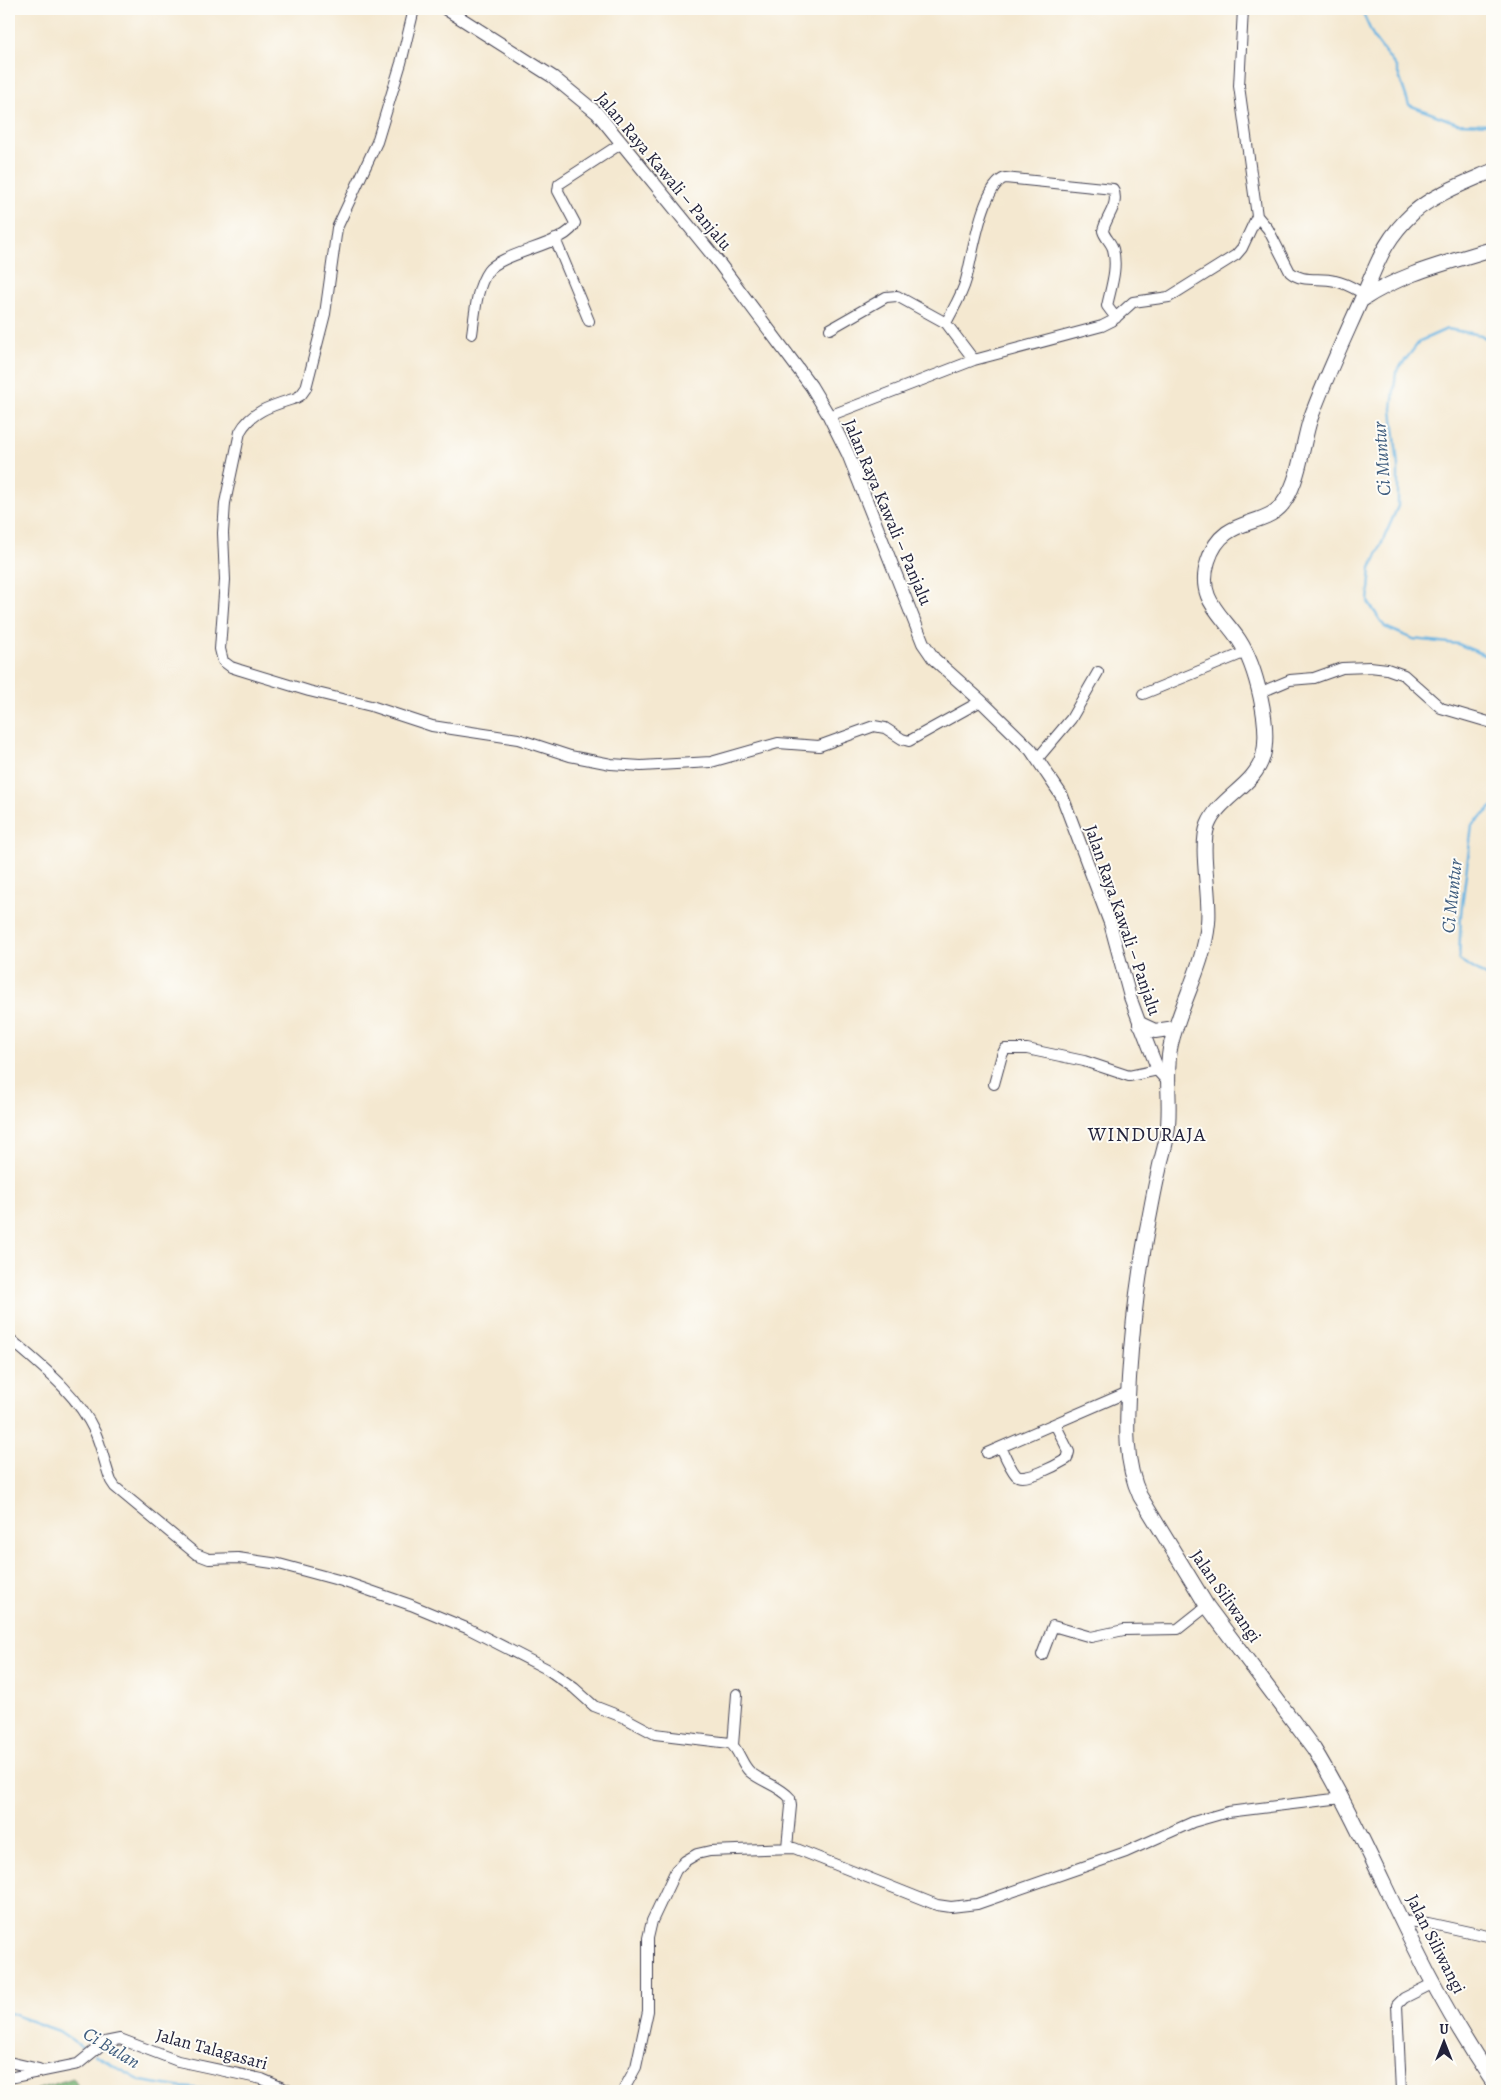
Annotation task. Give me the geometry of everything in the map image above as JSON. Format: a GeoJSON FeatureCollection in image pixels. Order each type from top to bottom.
{"type":"FeatureCollection","features":[{"type":"Feature","properties":{"kind":"highway","name":"Jalan Siliwangi"},"geometry":{"type":"LineString","coordinates":[[1492,171],[1452,189],[1415,211],[1382,249],[1363,297],[1327,376],[1309,423],[1292,488],[1285,503],[1267,516],[1242,524],[1229,531],[1220,538],[1207,562],[1205,584],[1208,601],[1238,638],[1246,652],[1259,693],[1266,731],[1262,760],[1258,769],[1221,806],[1208,826],[1205,850],[1209,919],[1200,965],[1176,1028],[1163,1075],[1168,1129],[1137,1283],[1128,1392],[1128,1448],[1134,1483],[1185,1572],[1207,1606],[1314,1749],[1368,1848],[1402,1921],[1434,1983],[1461,2032],[1492,2081]]}},
{"type":"Feature","properties":{"kind":"highway"},"geometry":{"type":"LineString","coordinates":[[1363,297],[1407,275],[1492,249]]}},
{"type":"Feature","properties":{"kind":"highway"},"geometry":{"type":"LineString","coordinates":[[1140,1024],[1155,1031],[1176,1028]]}},
{"type":"Feature","properties":{"kind":"main road","name":"Jalan Raya Kawali – Panjalu"},"geometry":{"type":"LineString","coordinates":[[446,9],[553,77],[597,113],[719,263],[811,386],[848,454],[923,643],[934,659],[982,701],[1038,758],[1062,796],[1110,923],[1130,997],[1163,1075]]}},
{"type":"Feature","properties":{"kind":"street"},"geometry":{"type":"LineString","coordinates":[[414,9],[401,63],[380,134],[337,228],[325,314],[306,388],[296,398],[259,411],[244,424],[240,432],[230,472],[223,533],[225,580],[220,649],[223,661],[231,667],[240,670],[309,691],[371,706],[432,726],[518,739],[587,760],[634,766],[711,762],[773,744],[819,746],[874,726],[885,728],[902,739],[909,741],[982,701]]}},
{"type":"Feature","properties":{"kind":"street"},"geometry":{"type":"LineString","coordinates":[[1243,9],[1239,86],[1257,216],[1268,229],[1290,272],[1294,276],[1307,279],[1338,281],[1363,297]]}},
{"type":"Feature","properties":{"kind":"street"},"geometry":{"type":"LineString","coordinates":[[472,334],[480,290],[488,270],[498,262],[570,231],[575,223],[558,191],[559,184],[622,143]]}},
{"type":"Feature","properties":{"kind":"street"},"geometry":{"type":"LineString","coordinates":[[946,323],[966,281],[976,233],[986,204],[993,187],[999,180],[1005,178],[1112,189],[1115,197],[1114,204],[1103,231],[1112,245],[1115,259],[1115,268],[1107,306],[1116,318]]}},
{"type":"Feature","properties":{"kind":"street"},"geometry":{"type":"LineString","coordinates":[[829,416],[974,360],[1102,326],[1116,318],[1133,302],[1172,296],[1236,255],[1242,248],[1257,216]]}},
{"type":"Feature","properties":{"kind":"street"},"geometry":{"type":"LineString","coordinates":[[555,239],[589,321]]}},
{"type":"Feature","properties":{"kind":"street"},"geometry":{"type":"LineString","coordinates":[[830,329],[886,297],[893,296],[933,314],[946,323],[974,360]]}},
{"type":"Feature","properties":{"kind":"street"},"geometry":{"type":"LineString","coordinates":[[1143,694],[1246,652]]}},
{"type":"Feature","properties":{"kind":"street"},"geometry":{"type":"LineString","coordinates":[[1259,693],[1290,680],[1314,678],[1342,668],[1370,667],[1386,669],[1404,675],[1440,708],[1492,723]]}},
{"type":"Feature","properties":{"kind":"street"},"geometry":{"type":"LineString","coordinates":[[1038,758],[1071,719],[1098,672]]}},
{"type":"Feature","properties":{"kind":"street"},"geometry":{"type":"LineString","coordinates":[[994,1084],[1002,1055],[1006,1049],[1027,1049],[1084,1061],[1129,1076],[1163,1075]]}},
{"type":"Feature","properties":{"kind":"street"},"geometry":{"type":"LineString","coordinates":[[9,1338],[68,1391],[82,1409],[95,1432],[111,1480],[116,1487],[203,1558],[251,1559],[279,1564],[342,1581],[411,1605],[469,1629],[547,1669],[574,1688],[594,1706],[626,1718],[656,1734],[722,1741],[733,1745]]}},
{"type":"Feature","properties":{"kind":"street"},"geometry":{"type":"LineString","coordinates":[[987,1453],[1128,1392]]}},
{"type":"Feature","properties":{"kind":"street"},"geometry":{"type":"LineString","coordinates":[[1000,1447],[1016,1474],[1022,1478],[1031,1476],[1067,1459],[1069,1452],[1055,1424]]}},
{"type":"Feature","properties":{"kind":"street"},"geometry":{"type":"LineString","coordinates":[[1042,1654],[1053,1626],[1092,1637],[1121,1631],[1178,1629],[1207,1606]]}},
{"type":"Feature","properties":{"kind":"street"},"geometry":{"type":"LineString","coordinates":[[737,1694],[733,1745],[739,1758],[751,1772],[790,1798],[787,1847]]}},
{"type":"Feature","properties":{"kind":"street"},"geometry":{"type":"LineString","coordinates":[[623,2091],[636,2067],[648,2011],[650,1928],[676,1870],[685,1860],[697,1854],[710,1851],[787,1847],[806,1852],[937,1905],[964,1907],[1118,1855],[1210,1816],[1228,1812],[1342,1798]]}},
{"type":"Feature","properties":{"kind":"street"},"geometry":{"type":"LineString","coordinates":[[1402,1921],[1428,1923],[1492,1937]]}},
{"type":"Feature","properties":{"kind":"street"},"geometry":{"type":"LineString","coordinates":[[1402,2091],[1397,2005],[1404,1998],[1434,1983]]}},
{"type":"Feature","properties":{"kind":"street","name":"Jalan Talagasari"},"geometry":{"type":"LineString","coordinates":[[45,2070],[71,2067],[83,2061],[108,2040],[120,2039],[178,2061],[262,2078],[290,2091]]}},
{"type":"Feature","properties":{"kind":"street"},"geometry":{"type":"LineString","coordinates":[[9,2062],[45,2070]]}},
{"type":"Feature","properties":{"kind":"street"},"geometry":{"type":"LineString","coordinates":[[9,2078],[45,2070]]}},
{"type":"Feature","properties":{"kind":"green space"},"geometry":{"type":"Polygon","coordinates":[[[73,2078],[81,2091],[32,2091],[73,2078]]]}},
{"type":"Feature","properties":{"kind":"waterway","name":"Ci Muntur"},"geometry":{"type":"LineString","coordinates":[[1361,9],[1374,38],[1396,67],[1409,105],[1457,123],[1492,124]]}},
{"type":"Feature","properties":{"kind":"waterway","name":"Ci Muntur"},"geometry":{"type":"LineString","coordinates":[[1492,343],[1481,335],[1447,329],[1420,341],[1396,372],[1392,409],[1398,466],[1398,506],[1371,568],[1368,602],[1385,627],[1413,639],[1458,644],[1492,658]]}},
{"type":"Feature","properties":{"kind":"waterway","name":"Ci Muntur"},"geometry":{"type":"LineString","coordinates":[[1492,807],[1472,825],[1461,914],[1459,960],[1488,977],[1492,976]]}},
{"type":"Feature","properties":{"kind":"waterway","name":"Ci Bulan"},"geometry":{"type":"LineString","coordinates":[[9,2013],[59,2031],[88,2051]]}},
{"type":"Feature","properties":{"kind":"waterway","name":"Ci Bulan"},"geometry":{"type":"LineString","coordinates":[[95,2055],[141,2081],[178,2087],[235,2091]]}},
{"type":"Feature","properties":{"kind":"district","name":"WINDURAJA"},"geometry":{"type":"Point","coordinates":[1147,1134]}}]}
